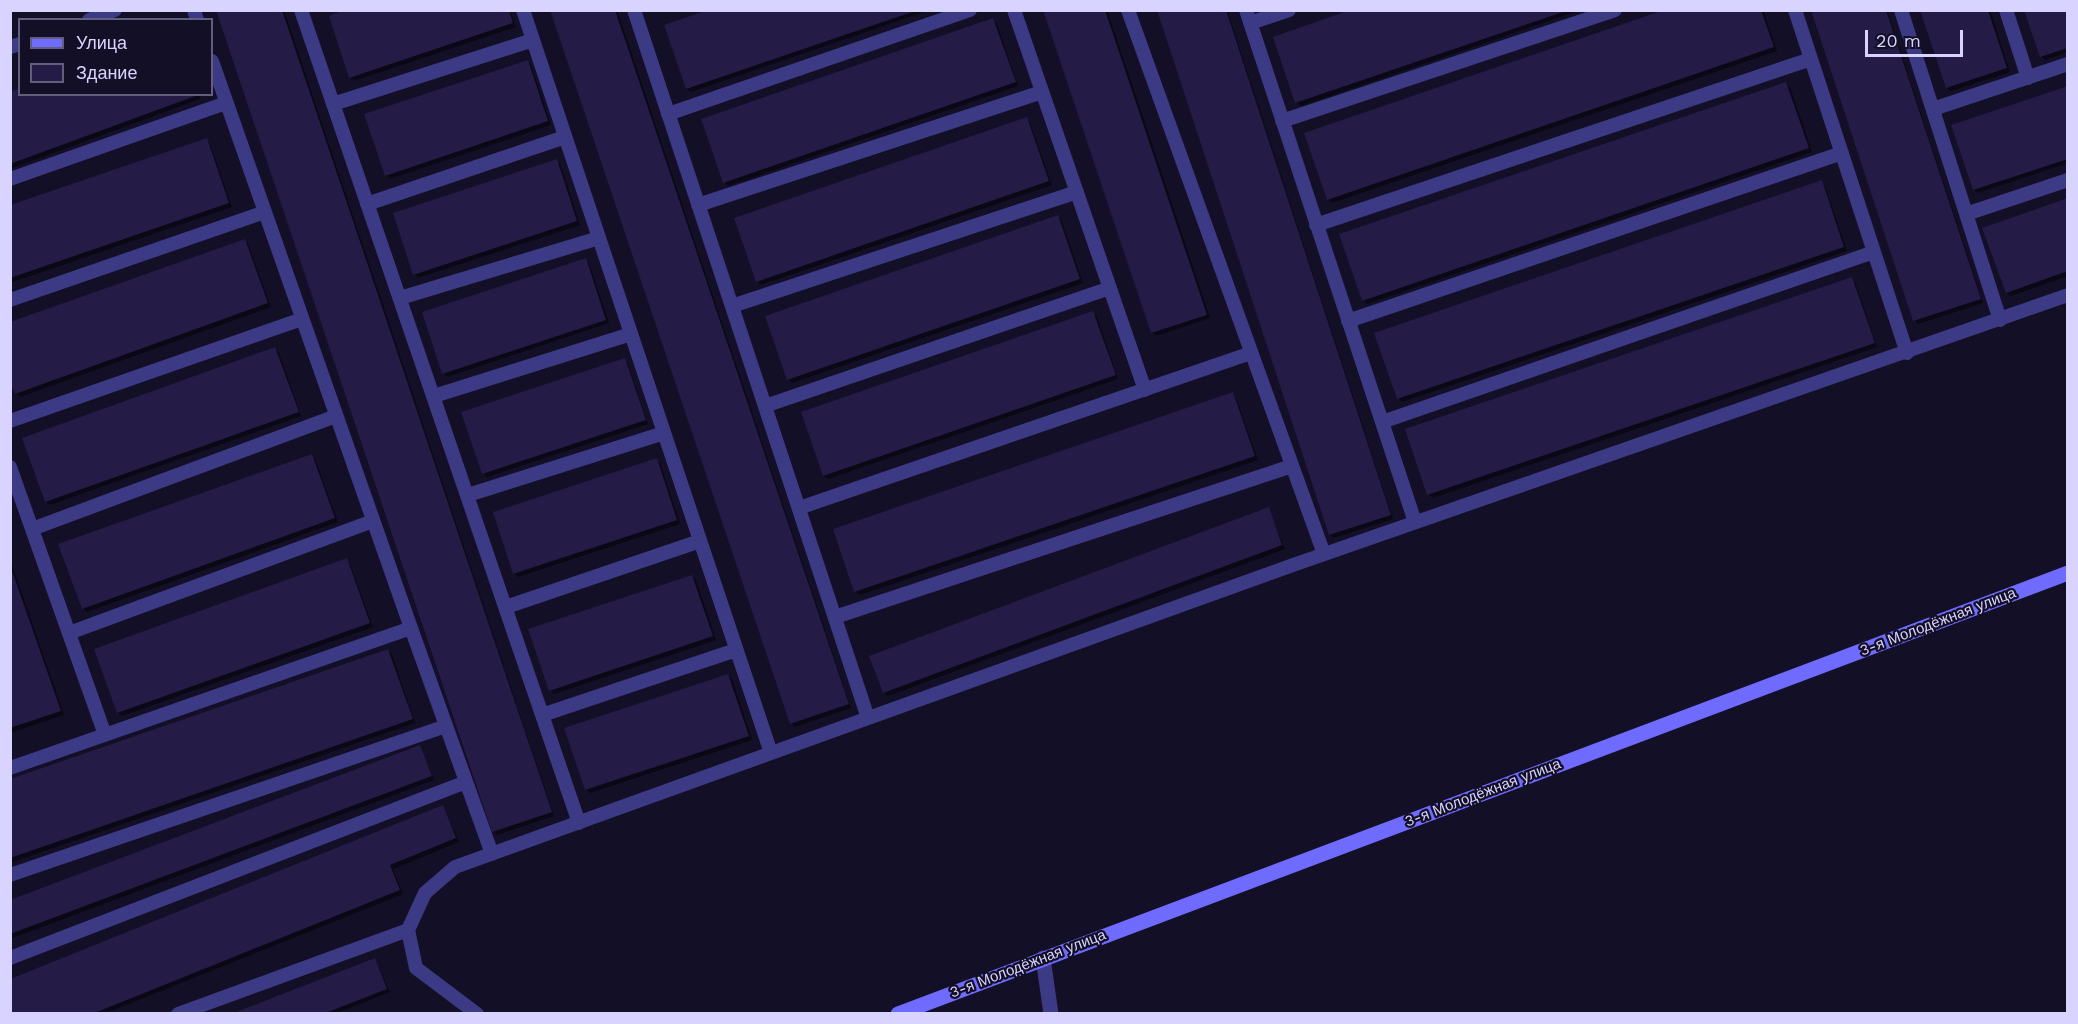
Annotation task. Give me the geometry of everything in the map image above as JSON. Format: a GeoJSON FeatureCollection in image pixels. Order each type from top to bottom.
{"type":"FeatureCollection","features":[{"type":"Feature","properties":{"kind":"main road","name":"3-я Молодёжная улица"},"geometry":{"type":"LineString","coordinates":[[898,1014],[2067,573]]}},
{"type":"Feature","properties":{"kind":"street"},"geometry":{"type":"LineString","coordinates":[[1043,958],[1051,1014]]}},
{"type":"Feature","properties":{"kind":"lane"},"geometry":{"type":"LineString","coordinates":[[94,18],[115,10]]}},
{"type":"Feature","properties":{"kind":"lane"},"geometry":{"type":"LineString","coordinates":[[301,10],[579,823]]}},
{"type":"Feature","properties":{"kind":"lane"},"geometry":{"type":"LineString","coordinates":[[523,10],[771,753]]}},
{"type":"Feature","properties":{"kind":"lane"},"geometry":{"type":"LineString","coordinates":[[634,10],[868,718]]}},
{"type":"Feature","properties":{"kind":"lane"},"geometry":{"type":"LineString","coordinates":[[668,114],[970,10]]}},
{"type":"Feature","properties":{"kind":"lane"},"geometry":{"type":"LineString","coordinates":[[1014,10],[1145,390]]}},
{"type":"Feature","properties":{"kind":"lane"},"geometry":{"type":"LineString","coordinates":[[1128,10],[1323,555]]}},
{"type":"Feature","properties":{"kind":"lane"},"geometry":{"type":"LineString","coordinates":[[1289,10],[1248,17],[1415,522]]}},
{"type":"Feature","properties":{"kind":"lane"},"geometry":{"type":"LineString","coordinates":[[1282,122],[1615,10]]}},
{"type":"Feature","properties":{"kind":"lane"},"geometry":{"type":"LineString","coordinates":[[1795,10],[1907,353]]}},
{"type":"Feature","properties":{"kind":"lane"},"geometry":{"type":"LineString","coordinates":[[1901,10],[2000,320]]}},
{"type":"Feature","properties":{"kind":"lane"},"geometry":{"type":"LineString","coordinates":[[2006,10],[2028,78]]}},
{"type":"Feature","properties":{"kind":"lane"},"geometry":{"type":"LineString","coordinates":[[333,104],[532,40]]}},
{"type":"Feature","properties":{"kind":"lane"},"geometry":{"type":"LineString","coordinates":[[1316,225],[1811,59]]}},
{"type":"Feature","properties":{"kind":"lane"},"geometry":{"type":"LineString","coordinates":[[213,64],[492,854]]}},
{"type":"Feature","properties":{"kind":"lane"},"geometry":{"type":"LineString","coordinates":[[1933,109],[2067,64]]}},
{"type":"Feature","properties":{"kind":"lane"},"geometry":{"type":"LineString","coordinates":[[698,205],[1042,92]]}},
{"type":"Feature","properties":{"kind":"lane"},"geometry":{"type":"LineString","coordinates":[[10,179],[226,103]]}},
{"type":"Feature","properties":{"kind":"lane"},"geometry":{"type":"LineString","coordinates":[[367,204],[565,137]]}},
{"type":"Feature","properties":{"kind":"lane"},"geometry":{"type":"LineString","coordinates":[[1348,321],[1842,153]]}},
{"type":"Feature","properties":{"kind":"lane"},"geometry":{"type":"LineString","coordinates":[[1966,214],[2067,180]]}},
{"type":"Feature","properties":{"kind":"lane"},"geometry":{"type":"LineString","coordinates":[[732,306],[1077,192]]}},
{"type":"Feature","properties":{"kind":"lane"},"geometry":{"type":"LineString","coordinates":[[10,300],[265,212]]}},
{"type":"Feature","properties":{"kind":"lane"},"geometry":{"type":"LineString","coordinates":[[400,298],[599,238]]}},
{"type":"Feature","properties":{"kind":"lane"},"geometry":{"type":"LineString","coordinates":[[1382,422],[1874,252]]}},
{"type":"Feature","properties":{"kind":"lane"},"geometry":{"type":"LineString","coordinates":[[765,406],[1110,288]]}},
{"type":"Feature","properties":{"kind":"lane"},"geometry":{"type":"LineString","coordinates":[[477,1014],[416,968],[408,930],[424,893],[455,867],[1415,522],[2067,296]]}},
{"type":"Feature","properties":{"kind":"lane"},"geometry":{"type":"LineString","coordinates":[[10,421],[302,319]]}},
{"type":"Feature","properties":{"kind":"lane"},"geometry":{"type":"LineString","coordinates":[[434,396],[631,334]]}},
{"type":"Feature","properties":{"kind":"lane"},"geometry":{"type":"LineString","coordinates":[[799,508],[1251,353]]}},
{"type":"Feature","properties":{"kind":"lane"},"geometry":{"type":"LineString","coordinates":[[32,529],[336,416]]}},
{"type":"Feature","properties":{"kind":"lane"},"geometry":{"type":"LineString","coordinates":[[468,495],[664,433]]}},
{"type":"Feature","properties":{"kind":"lane"},"geometry":{"type":"LineString","coordinates":[[834,617],[1292,465]]}},
{"type":"Feature","properties":{"kind":"lane"},"geometry":{"type":"LineString","coordinates":[[10,467],[105,735]]}},
{"type":"Feature","properties":{"kind":"lane"},"geometry":{"type":"LineString","coordinates":[[69,633],[373,521]]}},
{"type":"Feature","properties":{"kind":"lane"},"geometry":{"type":"LineString","coordinates":[[506,607],[700,541]]}},
{"type":"Feature","properties":{"kind":"lane"},"geometry":{"type":"LineString","coordinates":[[10,768],[411,628]]}},
{"type":"Feature","properties":{"kind":"lane"},"geometry":{"type":"LineString","coordinates":[[542,715],[736,650]]}},
{"type":"Feature","properties":{"kind":"lane"},"geometry":{"type":"LineString","coordinates":[[10,875],[446,726]]}},
{"type":"Feature","properties":{"kind":"lane"},"geometry":{"type":"LineString","coordinates":[[10,958],[466,782]]}},
{"type":"Feature","properties":{"kind":"lane"},"geometry":{"type":"LineString","coordinates":[[178,1014],[408,930]]}},
{"type":"Feature","properties":{"kind":"building"},"geometry":{"type":"Polygon","coordinates":[[[216,10],[282,10],[552,812],[492,832],[216,10]]]}},
{"type":"Feature","properties":{"kind":"building"},"geometry":{"type":"Polygon","coordinates":[[[344,10],[509,10],[513,23],[349,78],[329,16],[344,10]]]}},
{"type":"Feature","properties":{"kind":"building"},"geometry":{"type":"Polygon","coordinates":[[[550,10],[615,10],[849,704],[790,724],[550,10]]]}},
{"type":"Feature","properties":{"kind":"building"},"geometry":{"type":"Polygon","coordinates":[[[708,10],[915,11],[686,89],[664,25],[708,10]]]}},
{"type":"Feature","properties":{"kind":"building"},"geometry":{"type":"Polygon","coordinates":[[[1043,10],[1105,10],[1207,315],[1151,333],[1043,10]]]}},
{"type":"Feature","properties":{"kind":"building"},"geometry":{"type":"Polygon","coordinates":[[[1157,10],[1226,10],[1391,515],[1329,535],[1157,10]]]}},
{"type":"Feature","properties":{"kind":"building"},"geometry":{"type":"Polygon","coordinates":[[[1350,10],[1566,11],[1295,103],[1273,37],[1350,10]]]}},
{"type":"Feature","properties":{"kind":"building"},"geometry":{"type":"Polygon","coordinates":[[[1664,10],[1761,10],[1774,47],[1327,200],[1304,133],[1664,10]]]}},
{"type":"Feature","properties":{"kind":"building"},"geometry":{"type":"Polygon","coordinates":[[[1811,10],[1886,10],[1981,299],[1913,321],[1811,10]]]}},
{"type":"Feature","properties":{"kind":"building"},"geometry":{"type":"Polygon","coordinates":[[[1920,10],[1988,10],[2007,68],[1946,88],[1920,10]]]}},
{"type":"Feature","properties":{"kind":"building"},"geometry":{"type":"Polygon","coordinates":[[[2024,10],[2068,10],[2068,48],[2040,57],[2024,10]]]}},
{"type":"Feature","properties":{"kind":"building"},"geometry":{"type":"Polygon","coordinates":[[[993,18],[1016,82],[723,183],[701,119],[993,18]]]}},
{"type":"Feature","properties":{"kind":"building"},"geometry":{"type":"Polygon","coordinates":[[[528,60],[548,121],[385,176],[364,114],[528,60]]]}},
{"type":"Feature","properties":{"kind":"building"},"geometry":{"type":"Polygon","coordinates":[[[1786,82],[1809,148],[1362,301],[1339,234],[1786,82]]]}},
{"type":"Feature","properties":{"kind":"building"},"geometry":{"type":"Polygon","coordinates":[[[2068,86],[2068,159],[1973,190],[1951,125],[2068,86]]]}},
{"type":"Feature","properties":{"kind":"building"},"geometry":{"type":"Polygon","coordinates":[[[18,89],[18,96],[195,96],[10,164],[10,92],[18,89]]]}},
{"type":"Feature","properties":{"kind":"building"},"geometry":{"type":"Polygon","coordinates":[[[1027,117],[1049,181],[756,282],[734,218],[1027,117]]]}},
{"type":"Feature","properties":{"kind":"building"},"geometry":{"type":"Polygon","coordinates":[[[207,138],[229,203],[10,278],[10,205],[207,138]]]}},
{"type":"Feature","properties":{"kind":"building"},"geometry":{"type":"Polygon","coordinates":[[[557,159],[577,221],[413,275],[393,213],[557,159]]]}},
{"type":"Feature","properties":{"kind":"building"},"geometry":{"type":"Polygon","coordinates":[[[1822,180],[1844,247],[1397,399],[1374,333],[1822,180]]]}},
{"type":"Feature","properties":{"kind":"building"},"geometry":{"type":"Polygon","coordinates":[[[2068,198],[2068,271],[2006,293],[1982,228],[2068,198]]]}},
{"type":"Feature","properties":{"kind":"building"},"geometry":{"type":"Polygon","coordinates":[[[1058,215],[1080,279],[787,380],[765,316],[1058,215]]]}},
{"type":"Feature","properties":{"kind":"building"},"geometry":{"type":"Polygon","coordinates":[[[245,239],[268,303],[15,394],[10,383],[10,322],[245,239]]]}},
{"type":"Feature","properties":{"kind":"building"},"geometry":{"type":"Polygon","coordinates":[[[586,258],[606,320],[442,374],[422,312],[586,258]]]}},
{"type":"Feature","properties":{"kind":"building"},"geometry":{"type":"Polygon","coordinates":[[[1852,277],[1875,343],[1427,495],[1405,429],[1852,277]]]}},
{"type":"Feature","properties":{"kind":"building"},"geometry":{"type":"Polygon","coordinates":[[[1093,311],[1116,375],[823,476],[801,412],[1093,311]]]}},
{"type":"Feature","properties":{"kind":"building"},"geometry":{"type":"Polygon","coordinates":[[[275,347],[299,412],[45,502],[22,438],[275,347]]]}},
{"type":"Feature","properties":{"kind":"building"},"geometry":{"type":"Polygon","coordinates":[[[625,358],[646,420],[482,474],[461,412],[625,358]]]}},
{"type":"Feature","properties":{"kind":"building"},"geometry":{"type":"Polygon","coordinates":[[[1233,392],[1255,456],[854,592],[833,529],[1233,392]]]}},
{"type":"Feature","properties":{"kind":"building"},"geometry":{"type":"Polygon","coordinates":[[[312,454],[335,518],[82,609],[58,544],[312,454]]]}},
{"type":"Feature","properties":{"kind":"building"},"geometry":{"type":"Polygon","coordinates":[[[657,458],[677,520],[513,574],[493,512],[657,458]]]}},
{"type":"Feature","properties":{"kind":"building"},"geometry":{"type":"Polygon","coordinates":[[[1269,507],[1282,545],[883,693],[869,656],[1269,507]]]}},
{"type":"Feature","properties":{"kind":"building"},"geometry":{"type":"Polygon","coordinates":[[[347,558],[370,623],[117,713],[94,649],[347,558]]]}},
{"type":"Feature","properties":{"kind":"building"},"geometry":{"type":"Polygon","coordinates":[[[10,565],[61,711],[10,728],[10,565]]]}},
{"type":"Feature","properties":{"kind":"building"},"geometry":{"type":"Polygon","coordinates":[[[692,575],[713,636],[549,691],[528,629],[692,575]]]}},
{"type":"Feature","properties":{"kind":"building"},"geometry":{"type":"Polygon","coordinates":[[[388,649],[413,719],[10,858],[10,779],[388,649]]]}},
{"type":"Feature","properties":{"kind":"building"},"geometry":{"type":"Polygon","coordinates":[[[728,674],[749,736],[585,790],[564,728],[728,674]]]}},
{"type":"Feature","properties":{"kind":"building"},"geometry":{"type":"Polygon","coordinates":[[[420,745],[432,776],[10,934],[10,900],[420,745]]]}},
{"type":"Feature","properties":{"kind":"building"},"geometry":{"type":"Polygon","coordinates":[[[443,805],[456,838],[390,865],[400,890],[92,1014],[10,1014],[10,979],[443,805]]]}},
{"type":"Feature","properties":{"kind":"building"},"geometry":{"type":"Polygon","coordinates":[[[375,958],[387,989],[323,1014],[231,1014],[375,958]]]}}]}
